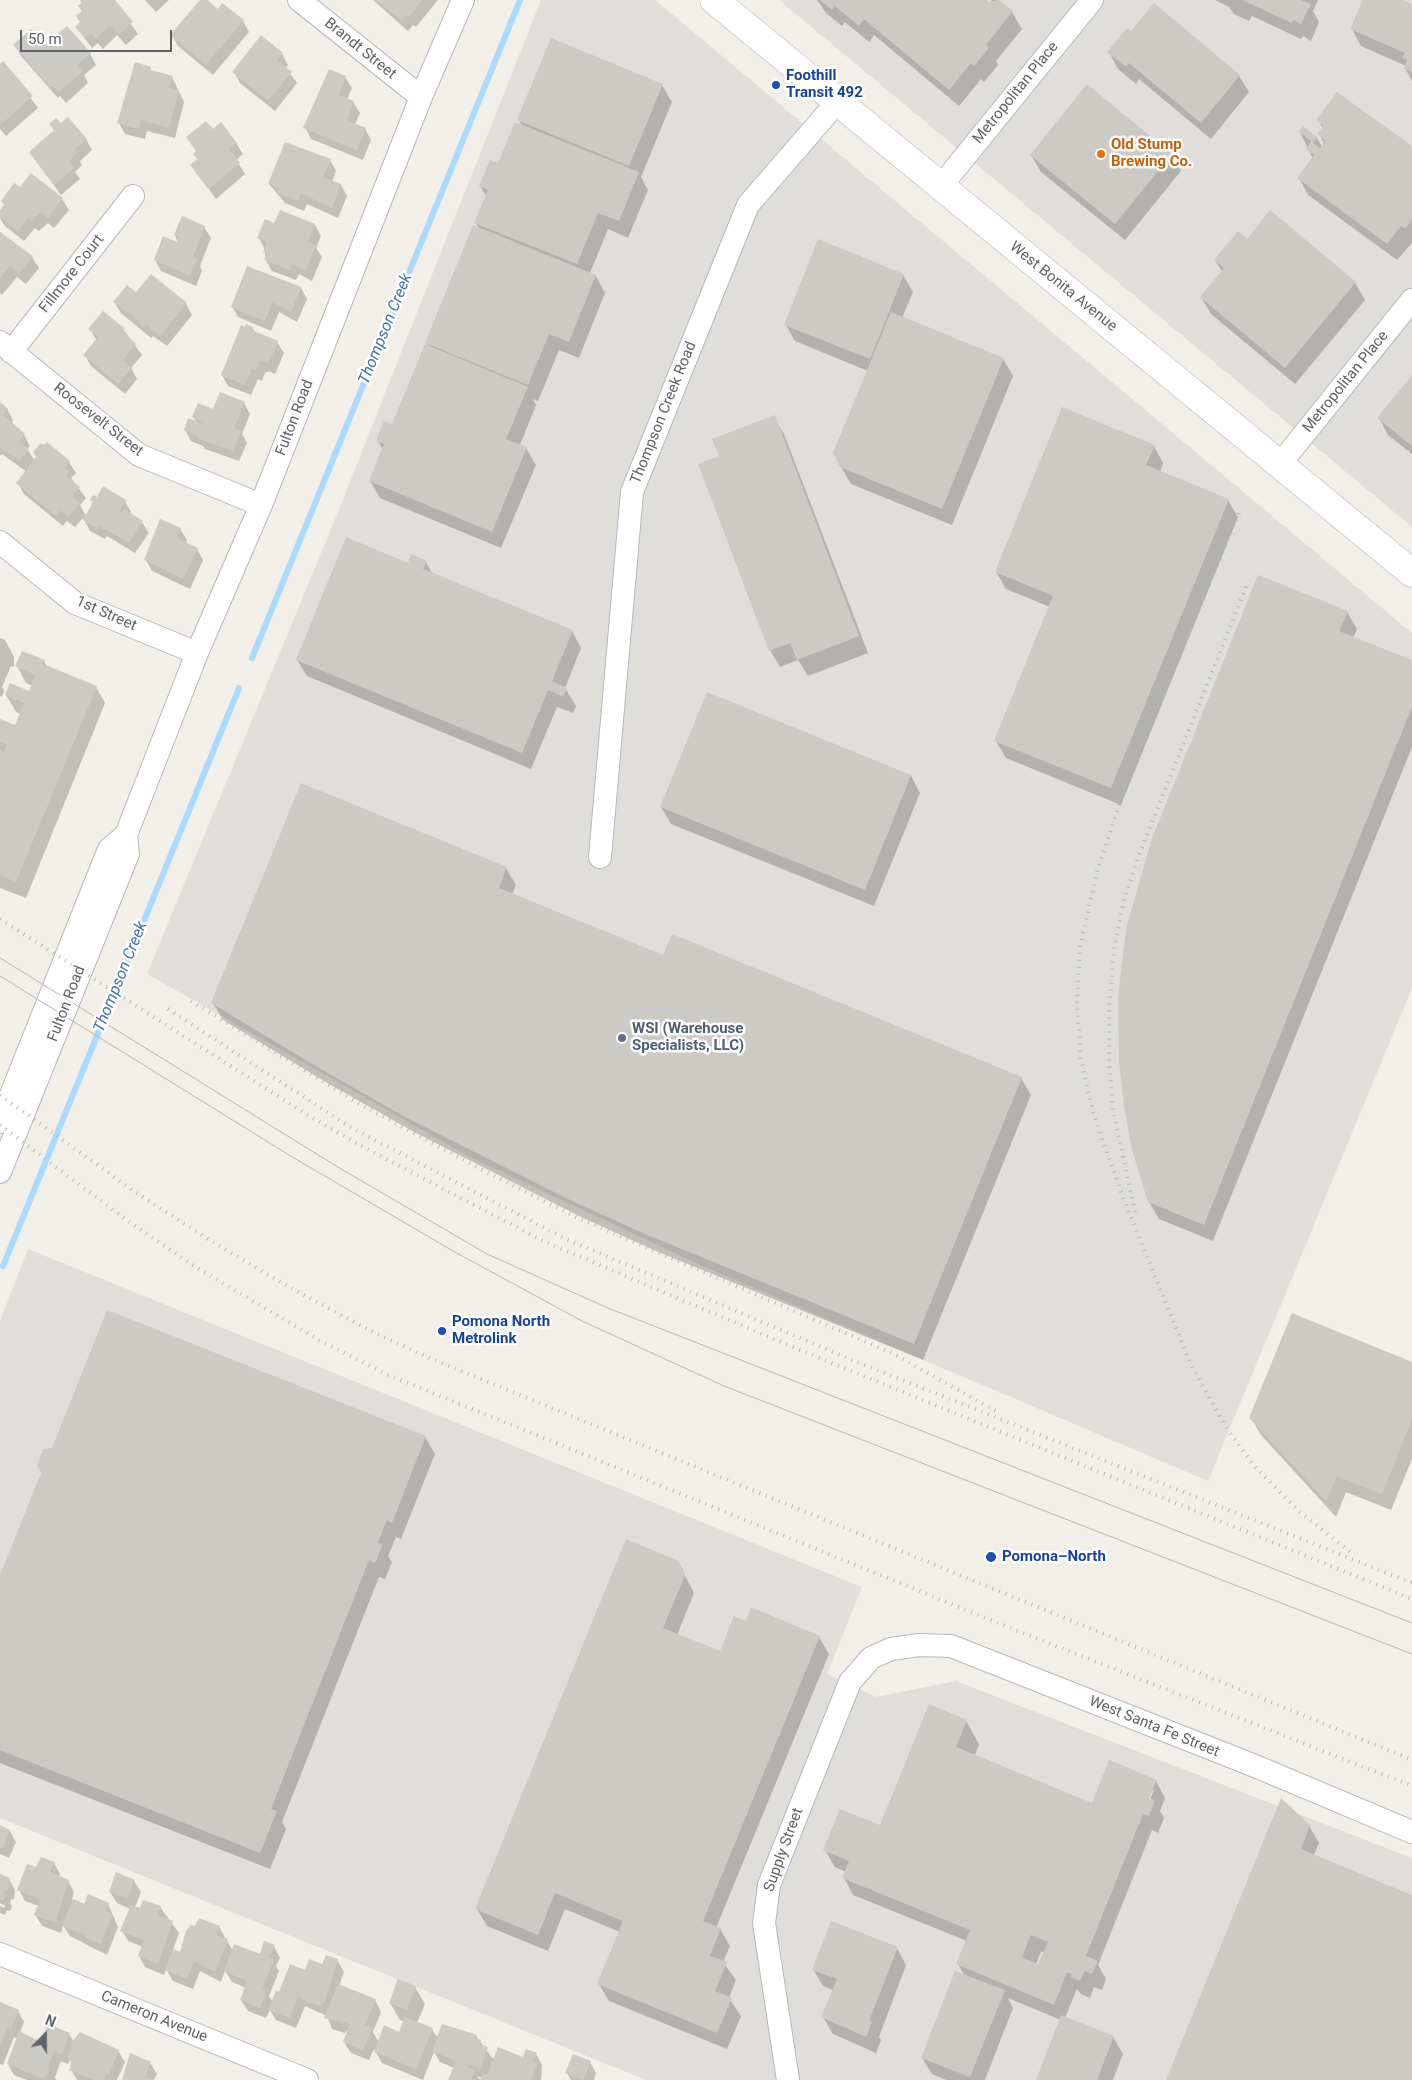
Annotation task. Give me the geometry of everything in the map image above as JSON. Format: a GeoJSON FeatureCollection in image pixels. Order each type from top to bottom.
{"type":"FeatureCollection","features":[{"type":"Feature","properties":{"kind":"main road","name":"West Bonita Avenue"},"geometry":{"type":"LineString","coordinates":[[714,0],[1412,573]]}},
{"type":"Feature","properties":{"kind":"street","name":"Brandt Street"},"geometry":{"type":"LineString","coordinates":[[299,0],[421,97]]}},
{"type":"Feature","properties":{"kind":"street","name":"Fulton Road"},"geometry":{"type":"LineString","coordinates":[[0,1172],[128,854],[126,835],[197,653],[261,505],[421,97],[463,0]]}},
{"type":"Feature","properties":{"kind":"street","name":"Metropolitan Place"},"geometry":{"type":"LineString","coordinates":[[941,186],[1092,0]]}},
{"type":"Feature","properties":{"kind":"street","name":"Thompson Creek Road"},"geometry":{"type":"LineString","coordinates":[[600,857],[632,492],[748,205],[838,101]]}},
{"type":"Feature","properties":{"kind":"street","name":"Fillmore Court"},"geometry":{"type":"LineString","coordinates":[[6,347],[132,196]]}},
{"type":"Feature","properties":{"kind":"street","name":"Metropolitan Place"},"geometry":{"type":"LineString","coordinates":[[1280,464],[1412,300]]}},
{"type":"Feature","properties":{"kind":"street","name":"Roosevelt Street"},"geometry":{"type":"LineString","coordinates":[[6,347],[139,455],[261,505]]}},
{"type":"Feature","properties":{"kind":"street","name":"1st Street"},"geometry":{"type":"LineString","coordinates":[[0,542],[74,603],[197,653]]}},
{"type":"Feature","properties":{"kind":"street","name":"Fulton Road"},"geometry":{"type":"LineString","coordinates":[[0,1122],[109,849],[126,835]]}},
{"type":"Feature","properties":{"kind":"street","name":"West Santa Fe Street"},"geometry":{"type":"LineString","coordinates":[[891,1649],[919,1645],[951,1646],[1255,1766],[1412,1832]]}},
{"type":"Feature","properties":{"kind":"street","name":"Supply Street"},"geometry":{"type":"LineString","coordinates":[[788,2080],[764,1924],[769,1885],[850,1682],[870,1658],[891,1649]]}},
{"type":"Feature","properties":{"kind":"street","name":"Cameron Avenue"},"geometry":{"type":"LineString","coordinates":[[0,1954],[307,2080]]}},
{"type":"Feature","properties":{"kind":"shaded area"},"geometry":{"type":"Polygon","coordinates":[[[541,0],[655,0],[1412,633],[1412,988],[1208,1481],[698,1264],[472,1158],[147,974],[336,517],[541,0]]]}},
{"type":"Feature","properties":{"kind":"shaded area"},"geometry":{"type":"Polygon","coordinates":[[[779,0],[1412,0],[1412,527],[779,0]]]}},
{"type":"Feature","properties":{"kind":"shaded area"},"geometry":{"type":"Polygon","coordinates":[[[28,1249],[862,1587],[827,1674],[876,1697],[956,1681],[1412,1858],[1412,2080],[646,2080],[0,1818],[0,1321],[28,1249]]]}},
{"type":"Feature","properties":{"kind":"building"},"geometry":{"type":"Polygon","coordinates":[[[80,0],[115,0],[133,22],[119,34],[110,25],[96,39],[91,33],[85,38],[75,27],[80,22],[76,16],[82,11],[78,6],[82,2],[80,0]]]}},
{"type":"Feature","properties":{"kind":"building"},"geometry":{"type":"Polygon","coordinates":[[[200,0],[207,0],[218,9],[222,3],[244,20],[206,65],[170,35],[200,0]]]}},
{"type":"Feature","properties":{"kind":"building"},"geometry":{"type":"Polygon","coordinates":[[[376,0],[422,0],[409,17],[407,15],[402,21],[376,0]]]}},
{"type":"Feature","properties":{"kind":"building"},"geometry":{"type":"Polygon","coordinates":[[[820,0],[986,0],[989,2],[999,0],[1013,11],[986,45],[989,48],[974,66],[971,63],[949,90],[864,19],[859,26],[835,6],[832,10],[820,0]]]}},
{"type":"Feature","properties":{"kind":"building"},"geometry":{"type":"Polygon","coordinates":[[[1242,0],[1301,0],[1311,4],[1301,24],[1293,20],[1292,23],[1242,0]]]}},
{"type":"Feature","properties":{"kind":"building"},"geometry":{"type":"Polygon","coordinates":[[[1363,0],[1402,0],[1412,4],[1412,72],[1404,69],[1407,60],[1402,58],[1405,53],[1350,29],[1363,0]]]}},
{"type":"Feature","properties":{"kind":"building"},"geometry":{"type":"Polygon","coordinates":[[[1154,3],[1240,75],[1201,123],[1129,63],[1126,67],[1107,52],[1127,28],[1131,31],[1154,3]]]}},
{"type":"Feature","properties":{"kind":"building"},"geometry":{"type":"Polygon","coordinates":[[[67,26],[91,53],[77,65],[83,71],[59,92],[53,86],[51,88],[13,45],[31,29],[45,45],[67,26]]]}},
{"type":"Feature","properties":{"kind":"building"},"geometry":{"type":"Polygon","coordinates":[[[261,35],[283,53],[277,60],[292,72],[268,101],[232,72],[261,35]]]}},
{"type":"Feature","properties":{"kind":"building"},"geometry":{"type":"Polygon","coordinates":[[[551,38],[663,84],[629,166],[517,120],[551,38]]]}},
{"type":"Feature","properties":{"kind":"building"},"geometry":{"type":"Polygon","coordinates":[[[3,61],[33,96],[0,125],[0,64],[3,61]]]}},
{"type":"Feature","properties":{"kind":"building"},"geometry":{"type":"Polygon","coordinates":[[[135,62],[151,67],[149,78],[151,70],[173,76],[169,88],[179,90],[169,128],[141,120],[139,129],[117,123],[135,62]]]}},
{"type":"Feature","properties":{"kind":"building"},"geometry":{"type":"Polygon","coordinates":[[[329,69],[346,76],[339,95],[354,101],[347,120],[366,128],[357,150],[303,128],[329,69]]]}},
{"type":"Feature","properties":{"kind":"building","name":"Old Stump Brewing Co."},"geometry":{"type":"Polygon","coordinates":[[[1087,84],[1172,154],[1115,224],[1030,155],[1087,84]]]}},
{"type":"Feature","properties":{"kind":"building"},"geometry":{"type":"Polygon","coordinates":[[[1337,92],[1412,146],[1412,219],[1405,229],[1401,226],[1387,244],[1297,178],[1314,155],[1306,149],[1311,141],[1299,132],[1303,126],[1317,137],[1313,143],[1320,148],[1325,140],[1317,134],[1323,126],[1316,120],[1337,92]]]}},
{"type":"Feature","properties":{"kind":"building"},"geometry":{"type":"Polygon","coordinates":[[[68,117],[87,139],[74,150],[77,153],[69,161],[74,168],[54,185],[29,152],[54,130],[49,124],[56,118],[61,123],[68,117]]]}},
{"type":"Feature","properties":{"kind":"building"},"geometry":{"type":"Polygon","coordinates":[[[206,121],[213,129],[221,122],[237,143],[229,149],[240,163],[208,189],[190,165],[197,159],[193,154],[196,151],[186,137],[206,121]]]}},
{"type":"Feature","properties":{"kind":"building"},"geometry":{"type":"Polygon","coordinates":[[[515,122],[639,172],[619,221],[598,213],[577,264],[474,223],[488,190],[479,186],[490,160],[498,163],[515,122]]]}},
{"type":"Feature","properties":{"kind":"building"},"geometry":{"type":"Polygon","coordinates":[[[285,142],[331,159],[323,177],[341,184],[332,208],[301,193],[298,201],[277,192],[279,188],[268,184],[285,142]]]}},
{"type":"Feature","properties":{"kind":"building"},"geometry":{"type":"Polygon","coordinates":[[[31,173],[63,198],[48,218],[41,212],[32,221],[28,218],[18,231],[0,217],[0,210],[5,204],[1,201],[14,183],[20,187],[31,173]]]}},
{"type":"Feature","properties":{"kind":"building"},"geometry":{"type":"Polygon","coordinates":[[[280,210],[315,224],[308,242],[316,245],[306,271],[292,264],[290,270],[264,260],[267,253],[263,252],[267,242],[257,238],[265,219],[274,223],[280,210]]]}},
{"type":"Feature","properties":{"kind":"building"},"geometry":{"type":"Polygon","coordinates":[[[1270,210],[1356,282],[1285,368],[1200,297],[1224,268],[1214,260],[1238,231],[1247,239],[1270,210]]]}},
{"type":"Feature","properties":{"kind":"building"},"geometry":{"type":"Polygon","coordinates":[[[182,216],[205,226],[193,257],[197,259],[190,276],[154,260],[163,236],[177,242],[179,237],[174,235],[182,216]]]}},
{"type":"Feature","properties":{"kind":"building"},"geometry":{"type":"Polygon","coordinates":[[[473,225],[596,275],[569,342],[549,334],[528,385],[425,343],[473,225]]]}},
{"type":"Feature","properties":{"kind":"building"},"geometry":{"type":"Polygon","coordinates":[[[0,232],[33,256],[19,273],[10,266],[0,279],[0,232]]]}},
{"type":"Feature","properties":{"kind":"building"},"geometry":{"type":"Polygon","coordinates":[[[818,239],[904,274],[870,359],[784,325],[818,239]]]}},
{"type":"Feature","properties":{"kind":"building"},"geometry":{"type":"Polygon","coordinates":[[[247,266],[301,287],[291,312],[272,302],[265,321],[231,307],[247,266]]]}},
{"type":"Feature","properties":{"kind":"building"},"geometry":{"type":"Polygon","coordinates":[[[151,274],[187,303],[160,336],[147,325],[144,328],[133,316],[113,302],[127,285],[136,292],[151,274]]]}},
{"type":"Feature","properties":{"kind":"building"},"geometry":{"type":"Polygon","coordinates":[[[103,311],[124,328],[122,331],[136,344],[123,360],[132,368],[118,384],[83,355],[98,337],[88,329],[103,311]]]}},
{"type":"Feature","properties":{"kind":"building"},"geometry":{"type":"Polygon","coordinates":[[[891,312],[1004,358],[942,509],[840,467],[833,453],[891,312]]]}},
{"type":"Feature","properties":{"kind":"building"},"geometry":{"type":"Polygon","coordinates":[[[246,324],[253,327],[252,330],[278,341],[269,363],[259,362],[256,370],[252,369],[245,385],[221,375],[241,325],[245,327],[246,324]]]}},
{"type":"Feature","properties":{"kind":"building"},"geometry":{"type":"Polygon","coordinates":[[[425,344],[528,387],[506,439],[527,447],[492,532],[369,481],[384,444],[376,441],[384,421],[392,424],[425,344]]]}},
{"type":"Feature","properties":{"kind":"building"},"geometry":{"type":"Polygon","coordinates":[[[1412,375],[1412,446],[1377,418],[1412,375]]]}},
{"type":"Feature","properties":{"kind":"building"},"geometry":{"type":"Polygon","coordinates":[[[220,392],[245,402],[234,428],[241,431],[233,451],[197,438],[198,436],[184,430],[188,418],[203,424],[204,422],[192,417],[198,403],[213,409],[220,392]]]}},
{"type":"Feature","properties":{"kind":"building"},"geometry":{"type":"Polygon","coordinates":[[[0,402],[8,409],[3,415],[25,434],[19,441],[29,449],[19,461],[0,448],[0,402]]]}},
{"type":"Feature","properties":{"kind":"building"},"geometry":{"type":"Polygon","coordinates":[[[1062,407],[1155,445],[1146,465],[1229,499],[1111,788],[994,741],[1053,596],[995,572],[1062,407]]]}},
{"type":"Feature","properties":{"kind":"building"},"geometry":{"type":"Polygon","coordinates":[[[775,415],[859,636],[797,660],[790,643],[769,651],[698,464],[719,456],[712,439],[775,415]]]}},
{"type":"Feature","properties":{"kind":"building"},"geometry":{"type":"Polygon","coordinates":[[[47,442],[70,461],[64,468],[69,472],[66,476],[80,487],[72,496],[80,503],[68,517],[61,511],[63,507],[56,516],[16,483],[37,456],[33,452],[41,443],[44,445],[47,442]]]}},
{"type":"Feature","properties":{"kind":"building"},"geometry":{"type":"Polygon","coordinates":[[[103,486],[126,500],[119,511],[122,513],[124,509],[143,521],[129,543],[100,526],[98,529],[83,520],[93,502],[90,500],[93,495],[97,497],[103,486]]]}},
{"type":"Feature","properties":{"kind":"building"},"geometry":{"type":"Polygon","coordinates":[[[160,519],[181,528],[177,538],[198,548],[183,579],[144,560],[160,519]]]}},
{"type":"Feature","properties":{"kind":"building"},"geometry":{"type":"Polygon","coordinates":[[[346,537],[408,563],[411,554],[427,561],[423,569],[573,630],[552,681],[567,688],[563,697],[548,690],[522,753],[296,660],[346,537]]]}},
{"type":"Feature","properties":{"kind":"building"},"geometry":{"type":"Polygon","coordinates":[[[1258,575],[1348,611],[1339,631],[1412,660],[1412,707],[1204,1225],[1148,1202],[1132,1150],[1124,1107],[1119,1061],[1118,998],[1126,929],[1151,841],[1258,575]]]}},
{"type":"Feature","properties":{"kind":"building"},"geometry":{"type":"Polygon","coordinates":[[[22,651],[45,660],[43,664],[97,686],[16,882],[0,875],[0,750],[4,752],[7,744],[0,742],[0,719],[15,725],[24,703],[5,695],[10,683],[29,691],[35,675],[15,666],[22,651]]]}},
{"type":"Feature","properties":{"kind":"building"},"geometry":{"type":"Polygon","coordinates":[[[707,692],[911,775],[865,890],[660,807],[707,692]]]}},
{"type":"Feature","properties":{"kind":"building"},"geometry":{"type":"Polygon","coordinates":[[[301,783],[507,867],[499,888],[663,955],[672,934],[1022,1077],[914,1344],[645,1234],[568,1199],[405,1117],[211,1003],[301,783]]]}},
{"type":"Feature","properties":{"kind":"building"},"geometry":{"type":"Polygon","coordinates":[[[107,1310],[426,1436],[392,1523],[387,1520],[378,1543],[383,1544],[375,1563],[369,1560],[271,1809],[277,1811],[260,1853],[0,1750],[0,1575],[42,1471],[37,1466],[43,1449],[52,1448],[107,1310]]]}},
{"type":"Feature","properties":{"kind":"building"},"geometry":{"type":"Polygon","coordinates":[[[1292,1313],[1412,1362],[1412,1419],[1382,1494],[1337,1476],[1326,1501],[1249,1418],[1292,1313]]]}},
{"type":"Feature","properties":{"kind":"building"},"geometry":{"type":"Polygon","coordinates":[[[626,1539],[679,1561],[685,1575],[663,1628],[720,1651],[734,1616],[746,1621],[751,1607],[820,1636],[703,1921],[721,1928],[710,1956],[727,1962],[715,1991],[732,1998],[717,2033],[597,1984],[623,1921],[555,1893],[538,1935],[475,1909],[626,1539]]]}},
{"type":"Feature","properties":{"kind":"building"},"geometry":{"type":"Polygon","coordinates":[[[929,1704],[967,1720],[956,1747],[1092,1803],[1109,1760],[1157,1780],[1149,1798],[1155,1800],[1149,1816],[1143,1814],[1086,1956],[1098,1961],[1092,1974],[1085,1971],[1080,1981],[1070,1977],[1072,1974],[1067,1972],[1054,2005],[956,1964],[970,1930],[842,1878],[849,1861],[823,1850],[840,1809],[880,1825],[929,1704]],[[1031,1935],[1022,1957],[1038,1964],[1048,1942],[1031,1935]]]}},
{"type":"Feature","properties":{"kind":"building"},"geometry":{"type":"Polygon","coordinates":[[[1281,1798],[1310,1825],[1301,1849],[1412,1895],[1412,2080],[1166,2080],[1281,1798]]]}},
{"type":"Feature","properties":{"kind":"building"},"geometry":{"type":"Polygon","coordinates":[[[0,1825],[10,1830],[3,1848],[0,1847],[0,1825]]]}},
{"type":"Feature","properties":{"kind":"building"},"geometry":{"type":"Polygon","coordinates":[[[41,1857],[55,1862],[50,1872],[69,1880],[55,1923],[34,1915],[40,1899],[17,1890],[27,1864],[36,1867],[41,1857]]]}},
{"type":"Feature","properties":{"kind":"building"},"geometry":{"type":"Polygon","coordinates":[[[116,1872],[135,1880],[127,1899],[109,1892],[116,1872]]]}},
{"type":"Feature","properties":{"kind":"building"},"geometry":{"type":"Polygon","coordinates":[[[0,1874],[10,1878],[8,1890],[5,1889],[3,1893],[6,1895],[3,1901],[0,1900],[0,1874]]]}},
{"type":"Feature","properties":{"kind":"building"},"geometry":{"type":"Polygon","coordinates":[[[88,1894],[109,1903],[106,1910],[112,1915],[101,1944],[85,1938],[86,1935],[62,1926],[73,1899],[84,1904],[88,1894]]]}},
{"type":"Feature","properties":{"kind":"building"},"geometry":{"type":"Polygon","coordinates":[[[143,1900],[161,1906],[157,1915],[173,1921],[158,1964],[138,1956],[144,1940],[120,1931],[131,1905],[140,1908],[143,1900]]]}},
{"type":"Feature","properties":{"kind":"building"},"geometry":{"type":"Polygon","coordinates":[[[199,1918],[220,1926],[216,1935],[228,1939],[215,1972],[194,1961],[187,1979],[165,1970],[173,1949],[180,1952],[186,1931],[191,1925],[195,1926],[199,1918]]]}},
{"type":"Feature","properties":{"kind":"building"},"geometry":{"type":"Polygon","coordinates":[[[831,1921],[898,1947],[869,2021],[872,2022],[866,2037],[821,2017],[837,1979],[812,1970],[831,1921]]]}},
{"type":"Feature","properties":{"kind":"building"},"geometry":{"type":"Polygon","coordinates":[[[264,1941],[275,1945],[269,1957],[274,1959],[262,1989],[267,1990],[260,2008],[240,2000],[247,1981],[224,1971],[234,1944],[260,1954],[264,1941]]]}},
{"type":"Feature","properties":{"kind":"building"},"geometry":{"type":"Polygon","coordinates":[[[326,1955],[338,1959],[324,2004],[322,2003],[321,2006],[307,2002],[298,1996],[290,2018],[268,2010],[276,1990],[279,1992],[290,1964],[305,1970],[309,1959],[322,1964],[326,1955]]]}},
{"type":"Feature","properties":{"kind":"building"},"geometry":{"type":"Polygon","coordinates":[[[955,1971],[1005,1990],[970,2077],[921,2058],[955,1971]]]}},
{"type":"Feature","properties":{"kind":"building"},"geometry":{"type":"Polygon","coordinates":[[[398,1979],[416,1986],[407,2010],[389,2003],[398,1979]]]}},
{"type":"Feature","properties":{"kind":"building"},"geometry":{"type":"Polygon","coordinates":[[[338,1984],[376,1999],[365,2025],[372,2028],[363,2050],[343,2042],[350,2024],[324,2018],[338,1984]]]}},
{"type":"Feature","properties":{"kind":"building"},"geometry":{"type":"Polygon","coordinates":[[[0,2002],[19,2010],[11,2029],[8,2027],[0,2046],[0,2002]]]}},
{"type":"Feature","properties":{"kind":"building"},"geometry":{"type":"Polygon","coordinates":[[[1061,2015],[1114,2036],[1097,2080],[1036,2080],[1061,2015]]]}},
{"type":"Feature","properties":{"kind":"building"},"geometry":{"type":"Polygon","coordinates":[[[405,2017],[433,2028],[416,2069],[374,2052],[384,2025],[399,2032],[405,2017]]]}},
{"type":"Feature","properties":{"kind":"building"},"geometry":{"type":"Polygon","coordinates":[[[48,2024],[70,2033],[62,2054],[54,2051],[48,2067],[51,2068],[44,2079],[7,2064],[19,2031],[41,2042],[48,2024]]]}},
{"type":"Feature","properties":{"kind":"building"},"geometry":{"type":"Polygon","coordinates":[[[442,2024],[477,2035],[476,2038],[481,2040],[480,2044],[488,2047],[480,2069],[468,2064],[468,2067],[475,2070],[471,2080],[448,2080],[456,2061],[432,2051],[442,2024]]]}},
{"type":"Feature","properties":{"kind":"building"},"geometry":{"type":"Polygon","coordinates":[[[80,2032],[119,2050],[109,2075],[106,2074],[104,2080],[95,2080],[69,2070],[72,2061],[68,2059],[73,2041],[80,2032]]]}},
{"type":"Feature","properties":{"kind":"building"},"geometry":{"type":"Polygon","coordinates":[[[498,2047],[523,2057],[526,2049],[537,2053],[533,2061],[538,2063],[531,2080],[480,2080],[483,2073],[487,2075],[498,2047]]]}},
{"type":"Feature","properties":{"kind":"building"},"geometry":{"type":"Polygon","coordinates":[[[130,2053],[151,2062],[145,2077],[154,2080],[122,2080],[130,2053]]]}},
{"type":"Feature","properties":{"kind":"building"},"geometry":{"type":"Polygon","coordinates":[[[573,2054],[591,2061],[583,2080],[565,2073],[573,2054]]]}},
{"type":"Feature","properties":{"kind":"waterway","name":"Thompson Creek"},"geometry":{"type":"LineString","coordinates":[[252,658],[520,0]]}},
{"type":"Feature","properties":{"kind":"waterway","name":"Thompson Creek"},"geometry":{"type":"LineString","coordinates":[[3,1266],[239,688]]}},
{"type":"Feature","properties":{"kind":"tram line"},"geometry":{"type":"LineString","coordinates":[[0,958],[336,1166],[487,1254],[608,1308],[1412,1623]]}},
{"type":"Feature","properties":{"kind":"tram line"},"geometry":{"type":"LineString","coordinates":[[0,976],[289,1155],[453,1251],[582,1321],[724,1386],[1412,1654]]}},
{"type":"Feature","properties":{"kind":"railway"},"geometry":{"type":"LineString","coordinates":[[1239,513],[1127,782],[1098,868],[1080,946],[1077,1002],[1081,1060],[1094,1116],[1123,1197],[1191,1365],[1227,1429],[1255,1467],[1300,1512],[1354,1555]]}},
{"type":"Feature","properties":{"kind":"railway"},"geometry":{"type":"LineString","coordinates":[[1135,1212],[1113,1110],[1109,1061],[1109,1010],[1114,949],[1124,900],[1139,855],[1248,582]]}},
{"type":"Feature","properties":{"kind":"railway"},"geometry":{"type":"LineString","coordinates":[[0,919],[306,1114],[354,1142],[543,1241],[807,1353],[1412,1599]]}},
{"type":"Feature","properties":{"kind":"railway"},"geometry":{"type":"LineString","coordinates":[[191,1001],[358,1103],[480,1169],[576,1217],[892,1353],[996,1411]]}},
{"type":"Feature","properties":{"kind":"railway"},"geometry":{"type":"LineString","coordinates":[[168,1009],[350,1127],[566,1239],[857,1362],[1412,1583]]}},
{"type":"Feature","properties":{"kind":"railway"},"geometry":{"type":"LineString","coordinates":[[0,1095],[135,1192],[208,1239],[282,1283],[373,1332],[432,1359],[1412,1760]]}},
{"type":"Feature","properties":{"kind":"railway"},"geometry":{"type":"LineString","coordinates":[[0,1125],[128,1221],[194,1266],[319,1340],[386,1374],[1018,1631],[1412,1786]]}},
{"type":"Feature","properties":{"kind":"place","name":"Foothill Transit 492"},"geometry":{"type":"Point","coordinates":[776,85]}},
{"type":"Feature","properties":{"kind":"place","name":"Old Stump Brewing Co."},"geometry":{"type":"Point","coordinates":[1101,154]}},
{"type":"Feature","properties":{"kind":"place","name":"WSI (Warehouse Specialists, LLC)"},"geometry":{"type":"Point","coordinates":[622,1038]}},
{"type":"Feature","properties":{"kind":"place","name":"Pomona North Metrolink"},"geometry":{"type":"Point","coordinates":[442,1331]}},
{"type":"Feature","properties":{"kind":"place","name":"Pomona–North"},"geometry":{"type":"Point","coordinates":[991,1557]}}]}
